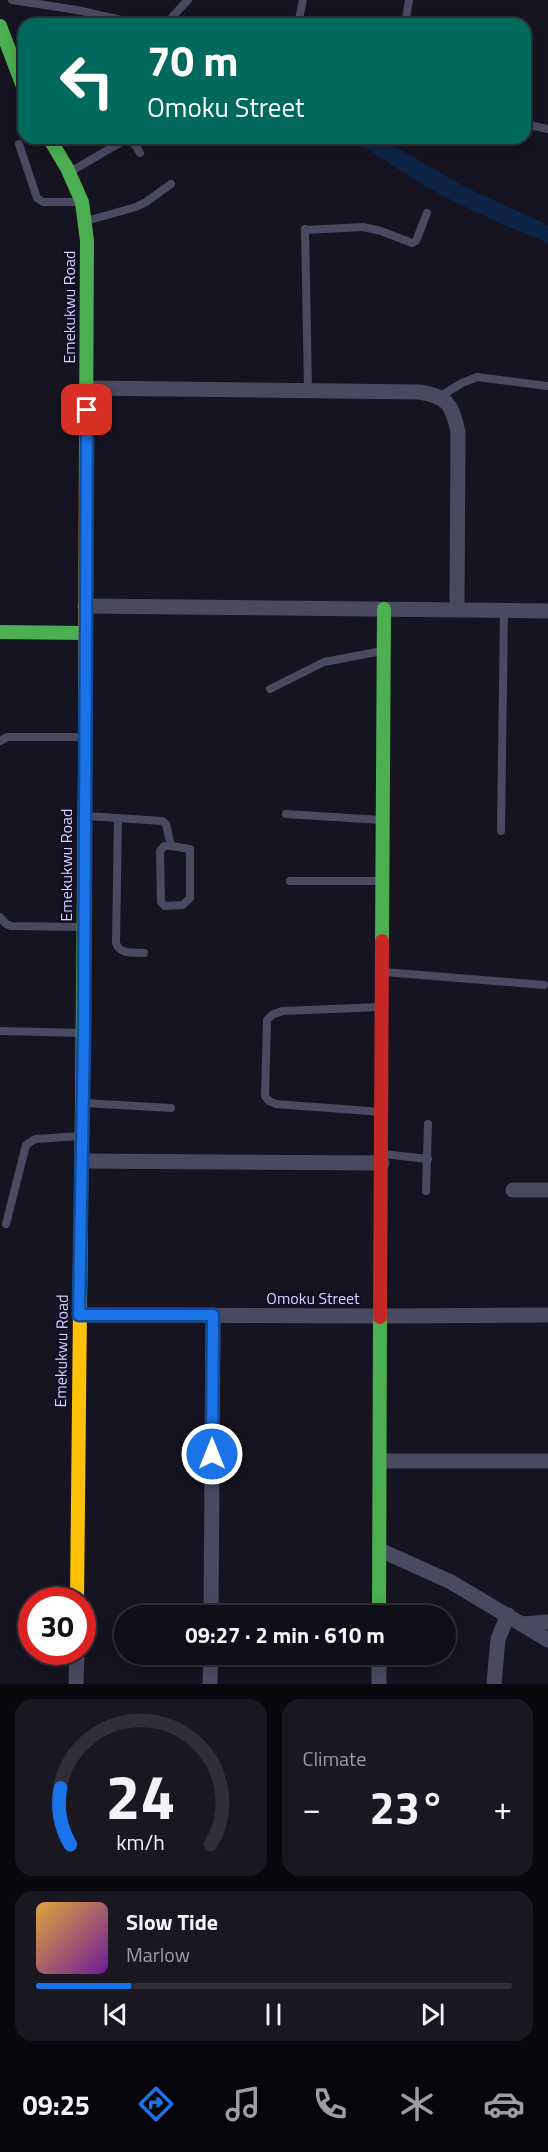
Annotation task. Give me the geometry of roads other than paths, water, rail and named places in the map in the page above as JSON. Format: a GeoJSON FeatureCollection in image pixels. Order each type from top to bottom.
{"type":"FeatureCollection","features":[{"type":"Feature","properties":{"kind":"street"},"geometry":{"type":"LineString","coordinates":[[0,26],[18,74]]}},
{"type":"Feature","properties":{"kind":"street","name":"Emekukwu Road"},"geometry":{"type":"LineString","coordinates":[[53,144],[69,172],[82,202],[87,241],[88,282],[84,633],[84,1033],[77,1587]]}},
{"type":"Feature","properties":{"kind":"street"},"geometry":{"type":"LineString","coordinates":[[87,388],[308,390],[435,394],[449,403],[458,432],[457,610]]}},
{"type":"Feature","properties":{"kind":"street"},"geometry":{"type":"LineString","coordinates":[[85,606],[548,611]]}},
{"type":"Feature","properties":{"kind":"street"},"geometry":{"type":"LineString","coordinates":[[379,1605],[384,609]]}},
{"type":"Feature","properties":{"kind":"street"},"geometry":{"type":"LineString","coordinates":[[0,632],[84,633]]}},
{"type":"Feature","properties":{"kind":"street"},"geometry":{"type":"LineString","coordinates":[[82,1161],[382,1159]]}},
{"type":"Feature","properties":{"kind":"street"},"geometry":{"type":"LineString","coordinates":[[513,1190],[548,1190]]}},
{"type":"Feature","properties":{"kind":"street","name":"Omoku Street"},"geometry":{"type":"LineString","coordinates":[[79,1315],[548,1315]]}},
{"type":"Feature","properties":{"kind":"street"},"geometry":{"type":"LineString","coordinates":[[211,1605],[213,1315]]}},
{"type":"Feature","properties":{"kind":"street"},"geometry":{"type":"LineString","coordinates":[[380,1461],[548,1461]]}},
{"type":"Feature","properties":{"kind":"street"},"geometry":{"type":"LineString","coordinates":[[380,1550],[451,1582],[548,1640]]}},
{"type":"Feature","properties":{"kind":"street"},"geometry":{"type":"LineString","coordinates":[[494,1684],[498,1639],[508,1615]]}},
{"type":"Feature","properties":{"kind":"street"},"geometry":{"type":"LineString","coordinates":[[522,1624],[548,1622]]}},
{"type":"Feature","properties":{"kind":"street"},"geometry":{"type":"LineString","coordinates":[[76,1684],[77,1665]]}},
{"type":"Feature","properties":{"kind":"street"},"geometry":{"type":"LineString","coordinates":[[210,1684],[211,1665]]}},
{"type":"Feature","properties":{"kind":"street"},"geometry":{"type":"LineString","coordinates":[[379,1665],[379,1684]]}},
{"type":"Feature","properties":{"kind":"lane"},"geometry":{"type":"LineString","coordinates":[[12,0],[112,18]]}},
{"type":"Feature","properties":{"kind":"lane"},"geometry":{"type":"LineString","coordinates":[[172,18],[188,0]]}},
{"type":"Feature","properties":{"kind":"lane"},"geometry":{"type":"LineString","coordinates":[[299,18],[303,0]]}},
{"type":"Feature","properties":{"kind":"lane"},"geometry":{"type":"LineString","coordinates":[[406,18],[409,0]]}},
{"type":"Feature","properties":{"kind":"lane"},"geometry":{"type":"LineString","coordinates":[[531,125],[548,129]]}},
{"type":"Feature","properties":{"kind":"lane"},"geometry":{"type":"LineString","coordinates":[[19,144],[37,198],[43,202],[82,202]]}},
{"type":"Feature","properties":{"kind":"lane"},"geometry":{"type":"LineString","coordinates":[[69,172],[118,144]]}},
{"type":"Feature","properties":{"kind":"lane"},"geometry":{"type":"LineString","coordinates":[[134,144],[140,153]]}},
{"type":"Feature","properties":{"kind":"lane"},"geometry":{"type":"LineString","coordinates":[[84,221],[136,207],[171,184]]}},
{"type":"Feature","properties":{"kind":"lane"},"geometry":{"type":"LineString","coordinates":[[308,390],[305,229],[363,227],[412,243],[416,241],[427,213]]}},
{"type":"Feature","properties":{"kind":"lane"},"geometry":{"type":"LineString","coordinates":[[440,397],[462,383],[477,377],[548,386]]}},
{"type":"Feature","properties":{"kind":"lane"},"geometry":{"type":"LineString","coordinates":[[501,831],[504,611]]}},
{"type":"Feature","properties":{"kind":"lane"},"geometry":{"type":"LineString","coordinates":[[270,689],[324,662],[384,651]]}},
{"type":"Feature","properties":{"kind":"lane"},"geometry":{"type":"LineString","coordinates":[[0,741],[7,737],[84,737]]}},
{"type":"Feature","properties":{"kind":"lane"},"geometry":{"type":"LineString","coordinates":[[286,814],[383,820]]}},
{"type":"Feature","properties":{"kind":"lane"},"geometry":{"type":"LineString","coordinates":[[84,815],[162,821],[166,824],[171,846]]}},
{"type":"Feature","properties":{"kind":"lane"},"geometry":{"type":"LineString","coordinates":[[118,818],[116,943],[123,952],[144,953]]}},
{"type":"Feature","properties":{"kind":"lane"},"geometry":{"type":"LineString","coordinates":[[164,846],[171,846],[190,849],[190,898],[183,905],[165,906],[161,902],[160,851],[164,846]]}},
{"type":"Feature","properties":{"kind":"lane"},"geometry":{"type":"LineString","coordinates":[[290,881],[383,881]]}},
{"type":"Feature","properties":{"kind":"lane"},"geometry":{"type":"LineString","coordinates":[[0,917],[11,926],[83,927]]}},
{"type":"Feature","properties":{"kind":"lane"},"geometry":{"type":"LineString","coordinates":[[382,972],[544,985]]}},
{"type":"Feature","properties":{"kind":"lane"},"geometry":{"type":"LineString","coordinates":[[382,1007],[282,1011],[272,1015],[267,1020],[265,1096],[276,1104],[382,1112]]}},
{"type":"Feature","properties":{"kind":"lane"},"geometry":{"type":"LineString","coordinates":[[0,1031],[84,1033]]}},
{"type":"Feature","properties":{"kind":"lane"},"geometry":{"type":"LineString","coordinates":[[83,1103],[171,1108]]}},
{"type":"Feature","properties":{"kind":"lane"},"geometry":{"type":"LineString","coordinates":[[426,1191],[428,1124]]}},
{"type":"Feature","properties":{"kind":"lane"},"geometry":{"type":"LineString","coordinates":[[6,1224],[26,1145],[35,1139],[82,1136]]}},
{"type":"Feature","properties":{"kind":"lane"},"geometry":{"type":"LineString","coordinates":[[382,1159],[428,1159]]}},
{"type":"Feature","properties":{"kind":"water"},"geometry":{"type":"Polygon","coordinates":[[[357,144],[390,144],[467,188],[548,225],[548,243],[456,203],[357,144]]]}}]}
